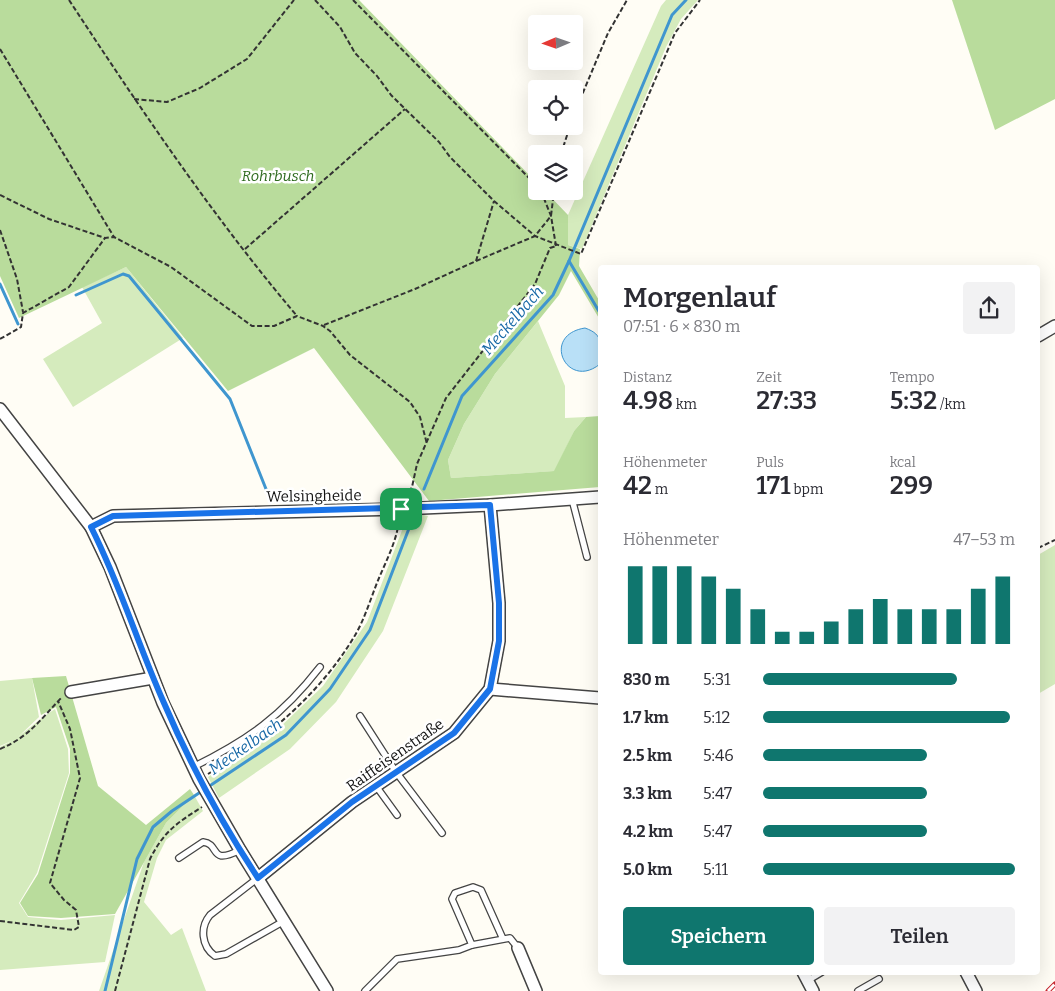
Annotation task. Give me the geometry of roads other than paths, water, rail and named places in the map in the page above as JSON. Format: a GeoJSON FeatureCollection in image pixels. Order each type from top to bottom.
{"type":"FeatureCollection","features":[{"type":"Feature","properties":{"kind":"street"},"geometry":{"type":"LineString","coordinates":[[1040,335],[1055,326]]}},
{"type":"Feature","properties":{"kind":"street"},"geometry":{"type":"LineString","coordinates":[[0,409],[91,527],[110,567],[154,678],[200,782],[327,991]]}},
{"type":"Feature","properties":{"kind":"street","name":"Welsingheide"},"geometry":{"type":"LineString","coordinates":[[91,527],[113,516],[401,509],[598,497]]}},
{"type":"Feature","properties":{"kind":"street","name":"Raiffeisenstraße"},"geometry":{"type":"LineString","coordinates":[[258,878],[352,802],[454,733],[490,689],[499,641],[499,603],[490,505]]}},
{"type":"Feature","properties":{"kind":"street"},"geometry":{"type":"LineString","coordinates":[[71,692],[154,678]]}},
{"type":"Feature","properties":{"kind":"street"},"geometry":{"type":"LineString","coordinates":[[490,689],[598,698]]}},
{"type":"Feature","properties":{"kind":"street"},"geometry":{"type":"LineString","coordinates":[[518,948],[536,991]]}},
{"type":"Feature","properties":{"kind":"street"},"geometry":{"type":"LineString","coordinates":[[968,975],[976,991]]}},
{"type":"Feature","properties":{"kind":"lane"},"geometry":{"type":"LineString","coordinates":[[572,498],[587,557]]}},
{"type":"Feature","properties":{"kind":"lane"},"geometry":{"type":"LineString","coordinates":[[193,767],[244,741],[263,727],[287,705],[320,667]]}},
{"type":"Feature","properties":{"kind":"lane"},"geometry":{"type":"LineString","coordinates":[[360,716],[396,772],[442,833]]}},
{"type":"Feature","properties":{"kind":"lane"},"geometry":{"type":"LineString","coordinates":[[376,786],[397,815]]}},
{"type":"Feature","properties":{"kind":"lane"},"geometry":{"type":"LineString","coordinates":[[178,858],[203,842],[210,845],[219,856],[226,857],[240,850]]}},
{"type":"Feature","properties":{"kind":"lane"},"geometry":{"type":"LineString","coordinates":[[258,878],[210,915],[204,922],[203,936],[208,948],[215,956],[226,954],[284,921]]}},
{"type":"Feature","properties":{"kind":"lane"},"geometry":{"type":"LineString","coordinates":[[472,945],[452,897],[473,886],[481,890],[503,938]]}},
{"type":"Feature","properties":{"kind":"lane"},"geometry":{"type":"LineString","coordinates":[[364,991],[397,959],[459,950],[503,938],[510,938],[518,948]]}},
{"type":"Feature","properties":{"kind":"lane"},"geometry":{"type":"LineString","coordinates":[[858,991],[879,978]]}},
{"type":"Feature","properties":{"kind":"water"},"geometry":{"type":"Polygon","coordinates":[[[585,328],[598,336],[598,365],[588,370],[577,371],[563,359],[561,350],[564,340],[571,333],[585,328]]]}},
{"type":"Feature","properties":{"kind":"waterway","name":"Meckelbach"},"geometry":{"type":"LineString","coordinates":[[424,489],[462,396],[553,295],[672,15],[686,0]]}},
{"type":"Feature","properties":{"kind":"waterway"},"geometry":{"type":"LineString","coordinates":[[569,261],[598,310]]}},
{"type":"Feature","properties":{"kind":"waterway"},"geometry":{"type":"LineString","coordinates":[[76,295],[123,274],[129,276],[230,399],[268,494]]}},
{"type":"Feature","properties":{"kind":"waterway"},"geometry":{"type":"LineString","coordinates":[[0,284],[18,324]]}},
{"type":"Feature","properties":{"kind":"waterway","name":"Meckelbach"},"geometry":{"type":"LineString","coordinates":[[105,991],[137,859],[153,827],[172,811],[286,735],[330,689],[370,630],[413,518]]}},
{"type":"Feature","properties":{"kind":"railway"},"geometry":{"type":"LineString","coordinates":[[1048,991],[1055,984]]}},
{"type":"Feature","properties":{"kind":"park label","name":"Rohrbusch"},"geometry":{"type":"Point","coordinates":[278,176]}}]}
